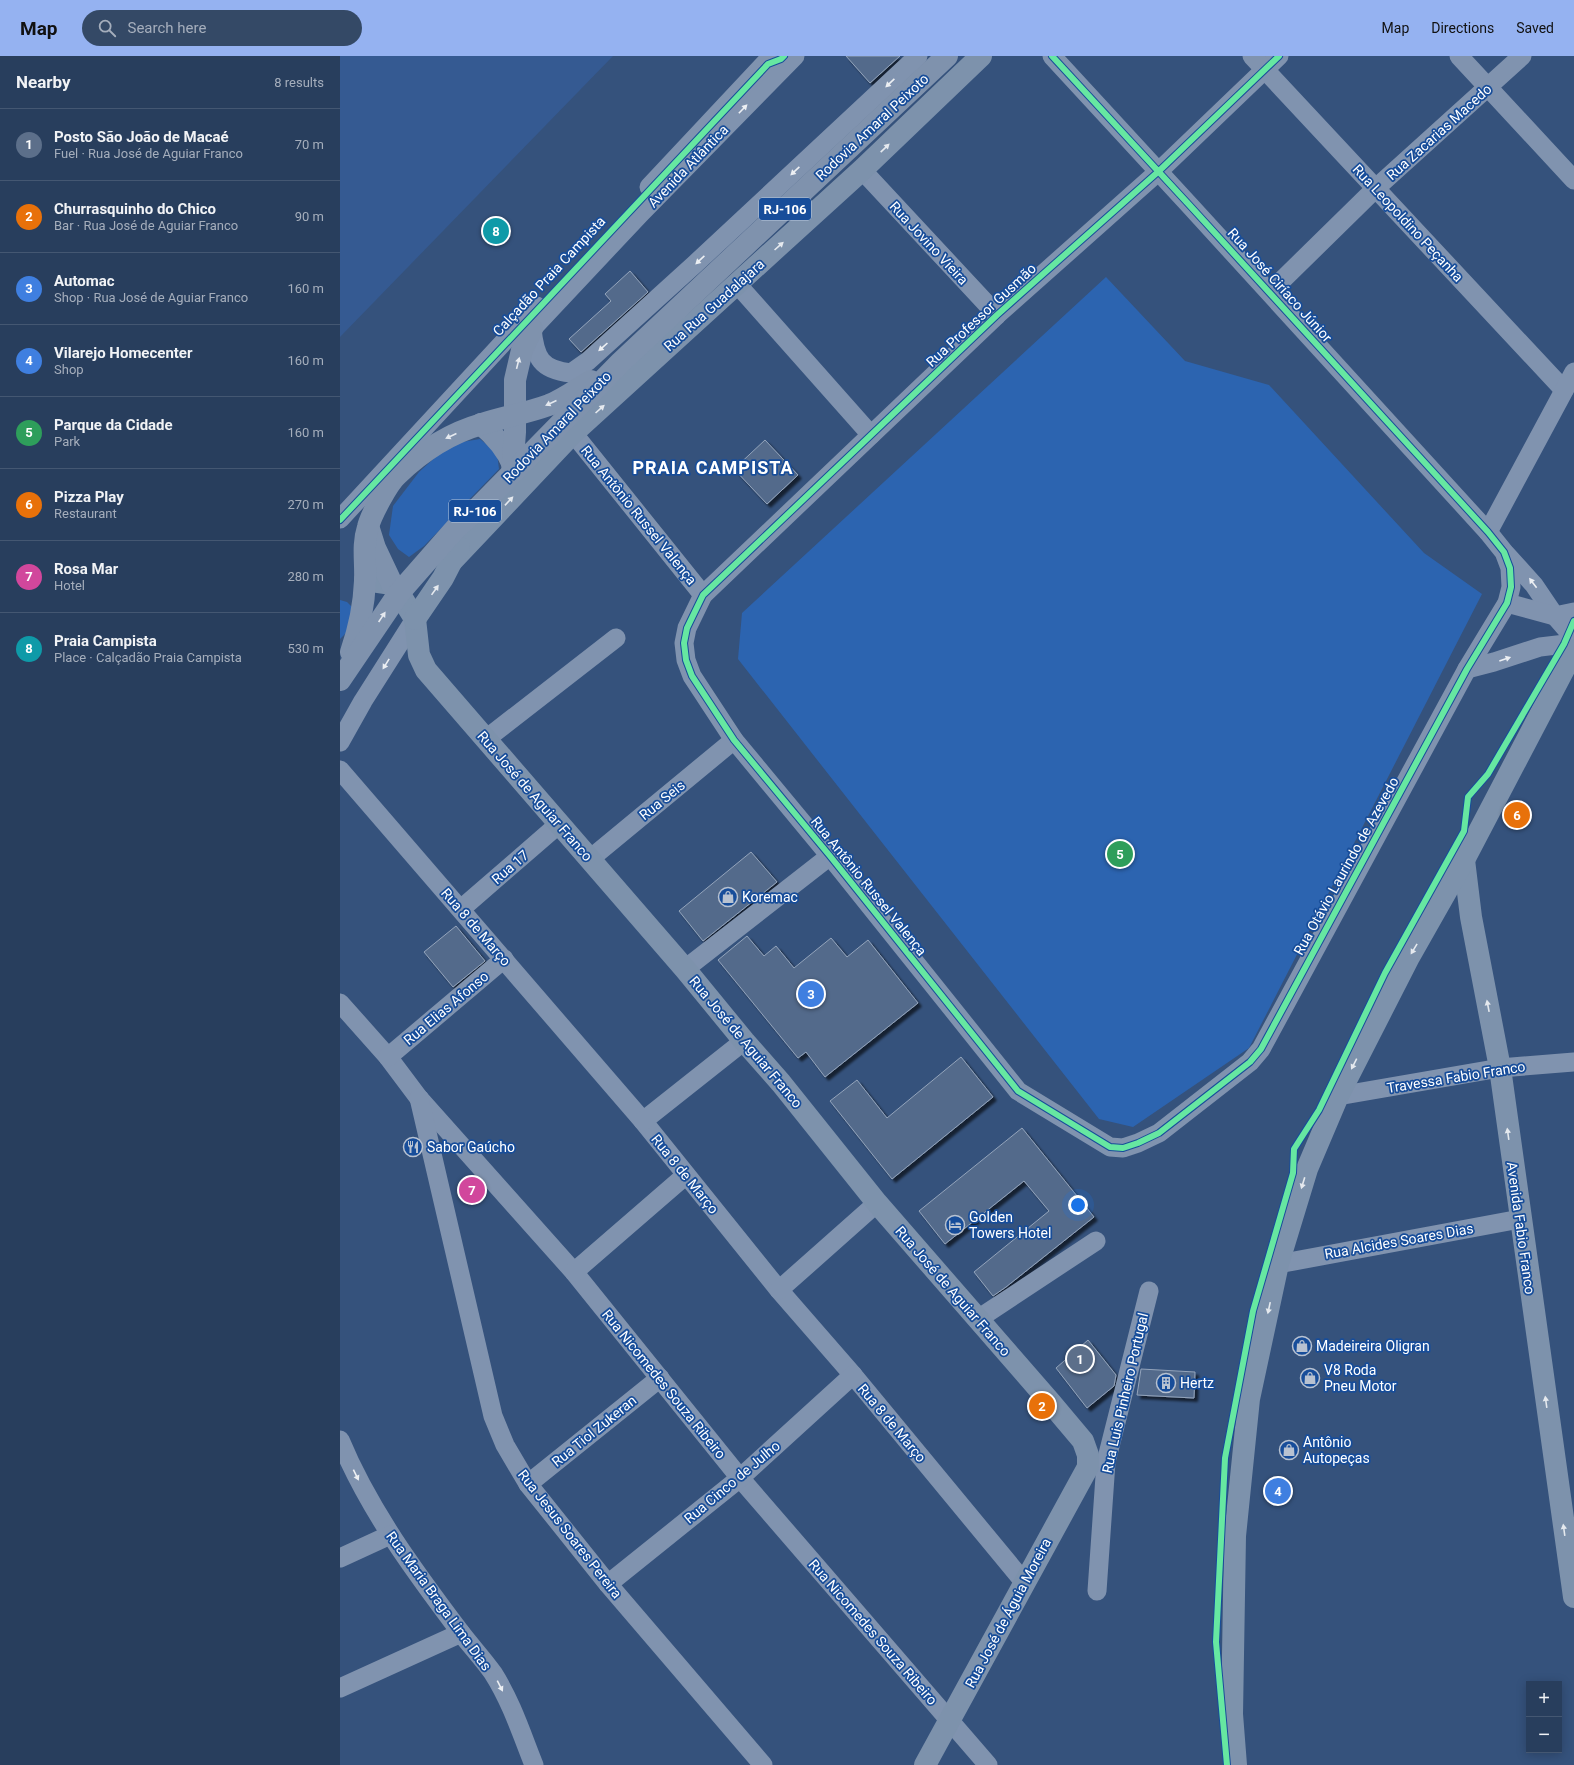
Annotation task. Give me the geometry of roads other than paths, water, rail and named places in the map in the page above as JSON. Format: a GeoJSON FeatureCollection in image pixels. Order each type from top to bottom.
{"type":"FeatureCollection","features":[{"type":"Feature","properties":{"kind":"highway","name":"Rodovia Amaral Peixoto"},"geometry":{"type":"LineString","coordinates":[[342,676],[395,588],[472,514],[512,469],[621,362],[947,56]]}},
{"type":"Feature","properties":{"kind":"highway"},"geometry":{"type":"LineString","coordinates":[[512,469],[515,416],[515,380],[522,350],[532,329]]}},
{"type":"Feature","properties":{"kind":"highway","name":"Rodovia Amaral Peixoto"},"geometry":{"type":"LineString","coordinates":[[342,676],[358,632],[365,580],[363,548],[368,526],[396,475],[435,444],[481,424],[515,416],[549,404],[568,395],[621,362]]}},
{"type":"Feature","properties":{"kind":"highway"},"geometry":{"type":"LineString","coordinates":[[481,424],[504,447],[512,469]]}},
{"type":"Feature","properties":{"kind":"highway"},"geometry":{"type":"LineString","coordinates":[[368,526],[375,548],[395,588]]}},
{"type":"Feature","properties":{"kind":"main road","name":"Rua Rua Guadalajara"},"geometry":{"type":"LineString","coordinates":[[454,560],[573,433],[862,170],[981,56]]}},
{"type":"Feature","properties":{"kind":"main road"},"geometry":{"type":"LineString","coordinates":[[415,619],[454,560],[472,514]]}},
{"type":"Feature","properties":{"kind":"main road"},"geometry":{"type":"LineString","coordinates":[[365,580],[395,588]]}},
{"type":"Feature","properties":{"kind":"main road","name":"Rua José de Aguiar Franco"},"geometry":{"type":"LineString","coordinates":[[395,588],[415,619],[419,655],[426,670],[685,969],[744,1041],[781,1083],[877,1203],[1041,1390],[1083,1441],[1097,1462]]}},
{"type":"Feature","properties":{"kind":"main road"},"geometry":{"type":"LineString","coordinates":[[1236,1765],[1232,1714],[1235,1536],[1249,1399],[1278,1264],[1307,1169],[1338,1096],[1409,956],[1434,915],[1464,860],[1574,650]]}},
{"type":"Feature","properties":{"kind":"main road","name":"Avenida Fabio Franco"},"geometry":{"type":"LineString","coordinates":[[1464,860],[1471,917],[1500,1068],[1574,1597]]}},
{"type":"Feature","properties":{"kind":"main road"},"geometry":{"type":"LineString","coordinates":[[1434,915],[1442,909],[1456,906],[1465,910],[1471,917]]}},
{"type":"Feature","properties":{"kind":"main road","name":"Rua José de Águia Moreira"},"geometry":{"type":"LineString","coordinates":[[925,1765],[1084,1475],[1097,1462]]}},
{"type":"Feature","properties":{"kind":"street","name":"Calçadão Praia Campista"},"geometry":{"type":"LineString","coordinates":[[340,520],[478,369],[768,60],[779,56]]}},
{"type":"Feature","properties":{"kind":"street","name":"Avenida Atlântica"},"geometry":{"type":"LineString","coordinates":[[532,329],[640,214],[795,56]]}},
{"type":"Feature","properties":{"kind":"street"},"geometry":{"type":"LineString","coordinates":[[532,329],[536,354],[541,362],[550,369],[571,373],[588,361],[689,270],[918,56]]}},
{"type":"Feature","properties":{"kind":"street","name":"Rua José Ciríaco Júnior"},"geometry":{"type":"LineString","coordinates":[[1052,56],[1270,292],[1488,532]]}},
{"type":"Feature","properties":{"kind":"street","name":"Rua Professor Gusmão"},"geometry":{"type":"LineString","coordinates":[[703,595],[997,315],[1159,171],[1258,63],[1279,56]]}},
{"type":"Feature","properties":{"kind":"street"},"geometry":{"type":"LineString","coordinates":[[1459,56],[1574,180]]}},
{"type":"Feature","properties":{"kind":"street","name":"Rua Zacarias Macedo"},"geometry":{"type":"LineString","coordinates":[[1270,292],[1376,188],[1522,56]]}},
{"type":"Feature","properties":{"kind":"street","name":"Rua Leopoldino Peçanha"},"geometry":{"type":"LineString","coordinates":[[1258,63],[1564,390]]}},
{"type":"Feature","properties":{"kind":"street","name":"Rua Jovino Vieira"},"geometry":{"type":"LineString","coordinates":[[862,170],[997,315]]}},
{"type":"Feature","properties":{"kind":"street"},"geometry":{"type":"LineString","coordinates":[[737,284],[871,435]]}},
{"type":"Feature","properties":{"kind":"street"},"geometry":{"type":"LineString","coordinates":[[1488,532],[1574,372]]}},
{"type":"Feature","properties":{"kind":"street","name":"Rua Antônio Russel Valença"},"geometry":{"type":"LineString","coordinates":[[573,433],[703,595],[687,628],[684,643],[686,660],[692,676],[734,740],[830,856],[1018,1091],[1110,1147]]}},
{"type":"Feature","properties":{"kind":"street","name":"Rua Otávio Laurindo de Azevedo"},"geometry":{"type":"LineString","coordinates":[[1110,1147],[1123,1148],[1159,1133],[1250,1062],[1261,1049],[1467,668],[1507,603],[1511,587],[1510,572],[1504,552],[1488,532]]}},
{"type":"Feature","properties":{"kind":"street"},"geometry":{"type":"LineString","coordinates":[[1504,552],[1534,585],[1555,616],[1574,638]]}},
{"type":"Feature","properties":{"kind":"street"},"geometry":{"type":"LineString","coordinates":[[1507,603],[1555,616],[1574,612]]}},
{"type":"Feature","properties":{"kind":"street"},"geometry":{"type":"LineString","coordinates":[[340,742],[363,701],[415,619]]}},
{"type":"Feature","properties":{"kind":"street"},"geometry":{"type":"LineString","coordinates":[[486,739],[616,638]]}},
{"type":"Feature","properties":{"kind":"street"},"geometry":{"type":"LineString","coordinates":[[1467,668],[1494,662],[1540,647],[1574,643]]}},
{"type":"Feature","properties":{"kind":"street","name":"Rua Seis"},"geometry":{"type":"LineString","coordinates":[[590,859],[734,740]]}},
{"type":"Feature","properties":{"kind":"street","name":"Rua 8 de Março"},"geometry":{"type":"LineString","coordinates":[[340,770],[644,1121],[780,1290],[853,1375],[1024,1582]]}},
{"type":"Feature","properties":{"kind":"street","name":"Rua 17"},"geometry":{"type":"LineString","coordinates":[[460,909],[559,824]]}},
{"type":"Feature","properties":{"kind":"street"},"geometry":{"type":"LineString","coordinates":[[685,969],[830,856]]}},
{"type":"Feature","properties":{"kind":"street","name":"Rua Elias Afonso"},"geometry":{"type":"LineString","coordinates":[[388,1057],[504,959]]}},
{"type":"Feature","properties":{"kind":"street","name":"Rua Nicomedes Souza Ribeiro"},"geometry":{"type":"LineString","coordinates":[[340,1003],[388,1057],[418,1097],[574,1272],[740,1478],[988,1765]]}},
{"type":"Feature","properties":{"kind":"street"},"geometry":{"type":"LineString","coordinates":[[644,1121],[744,1041]]}},
{"type":"Feature","properties":{"kind":"street","name":"Travessa Fabio Franco"},"geometry":{"type":"LineString","coordinates":[[1338,1096],[1500,1068],[1574,1062]]}},
{"type":"Feature","properties":{"kind":"street","name":"Rua Jesus Soares Pereira"},"geometry":{"type":"LineString","coordinates":[[418,1097],[493,1416],[505,1445],[528,1484],[608,1584],[763,1765]]}},
{"type":"Feature","properties":{"kind":"street"},"geometry":{"type":"LineString","coordinates":[[574,1272],[686,1175]]}},
{"type":"Feature","properties":{"kind":"street"},"geometry":{"type":"LineString","coordinates":[[780,1290],[877,1203]]}},
{"type":"Feature","properties":{"kind":"street","name":"Rua Alcides Soares Dias"},"geometry":{"type":"LineString","coordinates":[[1278,1264],[1520,1219]]}},
{"type":"Feature","properties":{"kind":"street"},"geometry":{"type":"LineString","coordinates":[[978,1319],[1096,1241]]}},
{"type":"Feature","properties":{"kind":"street","name":"Rua Luis Pinheiro Portugal"},"geometry":{"type":"LineString","coordinates":[[1097,1590],[1097,1462],[1149,1291]]}},
{"type":"Feature","properties":{"kind":"street","name":"Rua Cinco de Julho"},"geometry":{"type":"LineString","coordinates":[[608,1584],[740,1478],[853,1375]]}},
{"type":"Feature","properties":{"kind":"street","name":"Rua Tiol Zukeran"},"geometry":{"type":"LineString","coordinates":[[528,1484],[660,1378]]}},
{"type":"Feature","properties":{"kind":"street","name":"Rua Maria Braga Lima Dias"},"geometry":{"type":"LineString","coordinates":[[340,1440],[364,1490],[390,1535],[461,1633],[493,1674],[510,1707],[534,1765]]}},
{"type":"Feature","properties":{"kind":"street"},"geometry":{"type":"LineString","coordinates":[[340,1558],[390,1535]]}},
{"type":"Feature","properties":{"kind":"street"},"geometry":{"type":"LineString","coordinates":[[340,1688],[461,1633]]}},
{"type":"Feature","properties":{"kind":"place","name":"Praia Campista"},"geometry":{"type":"Point","coordinates":[496,231]}},
{"type":"Feature","properties":{"kind":"place","name":"Pizza Play"},"geometry":{"type":"Point","coordinates":[1517,815]}},
{"type":"Feature","properties":{"kind":"place","name":"Parque da Cidade"},"geometry":{"type":"Point","coordinates":[1120,854]}},
{"type":"Feature","properties":{"kind":"place","name":"Koremac"},"geometry":{"type":"Point","coordinates":[728,897]}},
{"type":"Feature","properties":{"kind":"place","name":"Automac"},"geometry":{"type":"Point","coordinates":[811,994]}},
{"type":"Feature","properties":{"kind":"place","name":"Sabor Gaúcho"},"geometry":{"type":"Point","coordinates":[413,1147]}},
{"type":"Feature","properties":{"kind":"place","name":"Rosa Mar"},"geometry":{"type":"Point","coordinates":[472,1190]}},
{"type":"Feature","properties":{"kind":"place","name":"Golden Towers Hotel"},"geometry":{"type":"Point","coordinates":[955,1225]}},
{"type":"Feature","properties":{"kind":"place","name":"Madeireira Oligran"},"geometry":{"type":"Point","coordinates":[1302,1346]}},
{"type":"Feature","properties":{"kind":"place","name":"Posto São João de Macaé"},"geometry":{"type":"Point","coordinates":[1080,1359]}},
{"type":"Feature","properties":{"kind":"place","name":"V8 Roda Pneu Motor"},"geometry":{"type":"Point","coordinates":[1310,1378]}},
{"type":"Feature","properties":{"kind":"place","name":"Hertz"},"geometry":{"type":"Point","coordinates":[1166,1383]}},
{"type":"Feature","properties":{"kind":"place","name":"Churrasquinho do Chico"},"geometry":{"type":"Point","coordinates":[1042,1406]}},
{"type":"Feature","properties":{"kind":"place","name":"Antônio Autopeças"},"geometry":{"type":"Point","coordinates":[1289,1450]}},
{"type":"Feature","properties":{"kind":"place","name":"Vilarejo Homecenter"},"geometry":{"type":"Point","coordinates":[1278,1491]}},
{"type":"Feature","properties":{"kind":"district","name":"PRAIA CAMPISTA"},"geometry":{"type":"Point","coordinates":[713,467]}}]}
